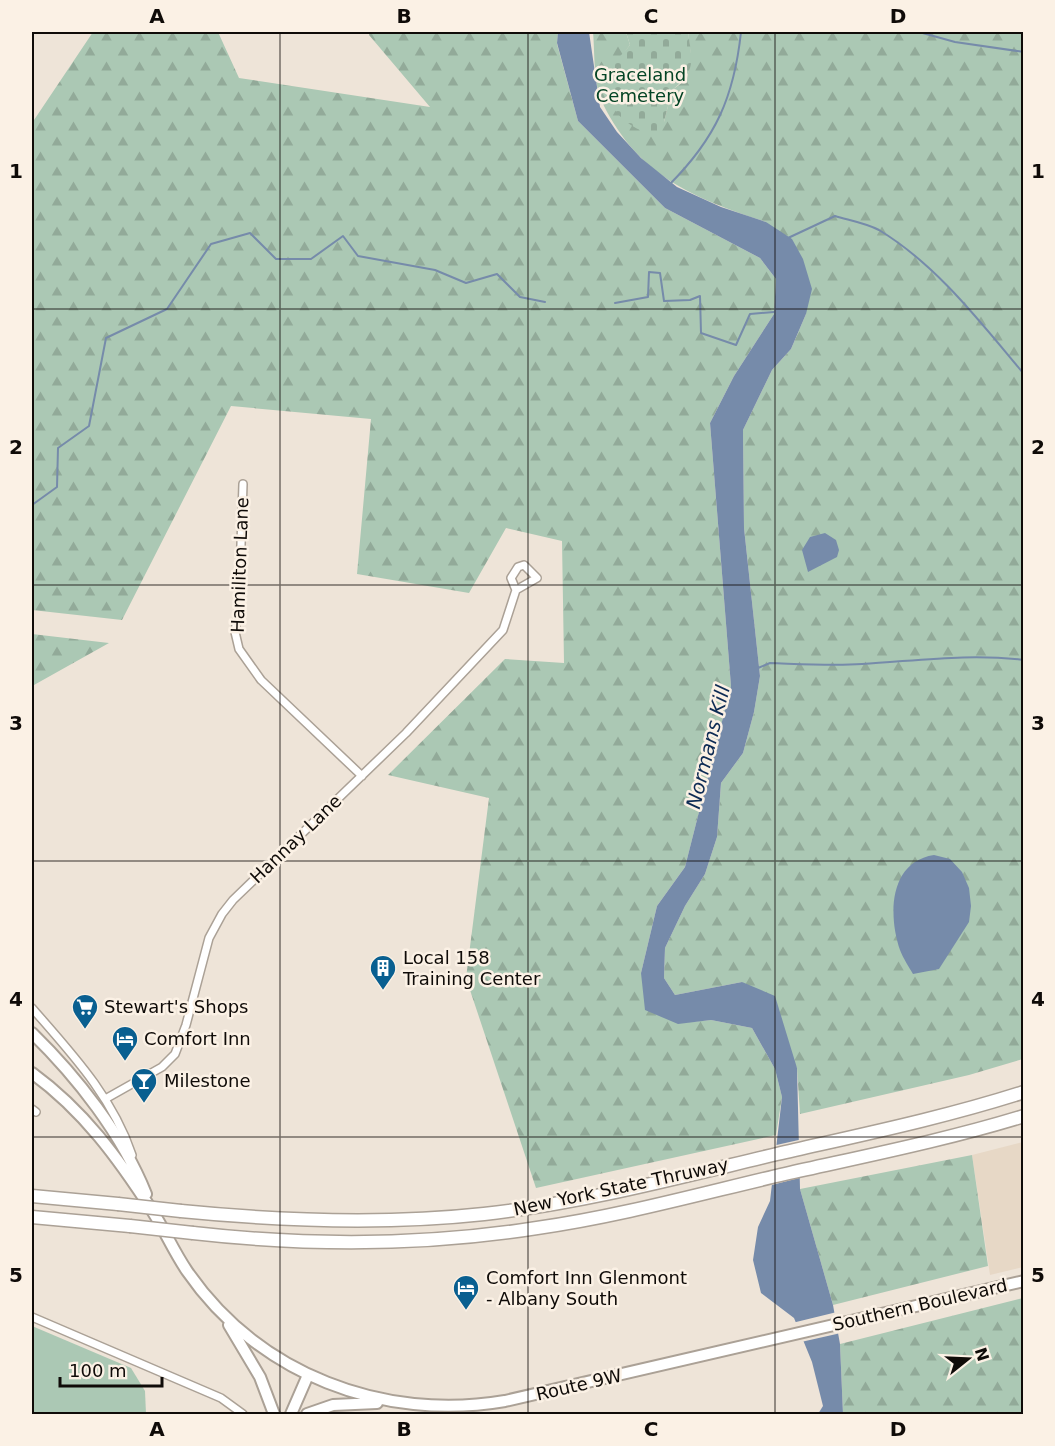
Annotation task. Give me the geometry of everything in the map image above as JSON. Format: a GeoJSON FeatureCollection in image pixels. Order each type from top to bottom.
{"type":"FeatureCollection","features":[{"type":"Feature","properties":{"kind":"highway","name":"New York State Thruway"},"geometry":{"type":"LineString","coordinates":[[32,1196],[303,1221],[438,1218],[558,1203],[887,1129],[1023,1092]]}},
{"type":"Feature","properties":{"kind":"highway","name":"New York State Thruway"},"geometry":{"type":"LineString","coordinates":[[32,1217],[306,1242],[451,1238],[578,1221],[884,1151],[1023,1116]]}},
{"type":"Feature","properties":{"kind":"main road"},"geometry":{"type":"LineString","coordinates":[[32,1033],[85,1093],[138,1175],[154,1214]]}},
{"type":"Feature","properties":{"kind":"main road"},"geometry":{"type":"LineString","coordinates":[[32,1065],[56,1084],[111,1148],[154,1214],[186,1270],[219,1310],[260,1377],[274,1414]]}},
{"type":"Feature","properties":{"kind":"main road"},"geometry":{"type":"LineString","coordinates":[[32,1073],[79,1111]]}},
{"type":"Feature","properties":{"kind":"main road","name":"Southern Boulevard"},"geometry":{"type":"LineString","coordinates":[[817,1329],[1023,1281]]}},
{"type":"Feature","properties":{"kind":"main road","name":"Route 9W"},"geometry":{"type":"LineString","coordinates":[[219,1310],[260,1346],[308,1375],[357,1394],[393,1402],[443,1407],[495,1403],[817,1329]]}},
{"type":"Feature","properties":{"kind":"main road"},"geometry":{"type":"LineString","coordinates":[[291,1414],[308,1375]]}},
{"type":"Feature","properties":{"kind":"main road"},"geometry":{"type":"LineString","coordinates":[[307,1414],[333,1405],[393,1402]]}},
{"type":"Feature","properties":{"kind":"street","name":"Hamiliton Lane"},"geometry":{"type":"LineString","coordinates":[[243,484],[239,605],[235,632],[238,649],[261,680],[362,776]]}},
{"type":"Feature","properties":{"kind":"street","name":"Hannay Lane"},"geometry":{"type":"LineString","coordinates":[[107,1098],[162,1067],[175,1054],[187,1023],[209,938],[222,914],[233,900],[406,733],[503,630],[516,590]]}},
{"type":"Feature","properties":{"kind":"street"},"geometry":{"type":"LineString","coordinates":[[32,1008],[82,1065],[107,1098],[121,1127],[138,1175]]}},
{"type":"Feature","properties":{"kind":"street"},"geometry":{"type":"LineString","coordinates":[[32,1317],[221,1398],[243,1414]]}},
{"type":"Feature","properties":{"kind":"shaded area"},"geometry":{"type":"Polygon","coordinates":[[[1023,1142],[1023,1267],[990,1275],[972,1155],[1023,1142]]]}},
{"type":"Feature","properties":{"kind":"green space"},"geometry":{"type":"Polygon","coordinates":[[[93,32],[218,32],[239,78],[430,107],[369,35],[370,32],[558,32],[557,44],[578,121],[665,208],[760,258],[776,279],[774,314],[734,376],[710,423],[731,686],[685,867],[657,906],[641,973],[678,1023],[711,1020],[752,1028],[775,1069],[782,1097],[776,1135],[536,1188],[466,978],[489,798],[388,775],[505,659],[564,663],[562,541],[506,528],[469,593],[357,574],[371,419],[231,406],[122,620],[32,610],[32,123],[93,32]]]}},
{"type":"Feature","properties":{"kind":"green space"},"geometry":{"type":"Polygon","coordinates":[[[593,32],[626,32],[630,45],[608,74],[664,122],[672,90],[687,79],[691,56],[688,32],[1023,32],[1023,1059],[969,1075],[800,1114],[797,1068],[742,982],[675,995],[664,978],[665,948],[685,906],[705,874],[717,837],[721,783],[743,753],[754,712],[760,676],[744,528],[743,430],[772,370],[791,349],[806,314],[766,222],[715,204],[671,181],[651,167],[617,129],[600,96],[595,69],[593,32]]]}},
{"type":"Feature","properties":{"kind":"green space","name":"Graceland Cemetery"},"geometry":{"type":"Polygon","coordinates":[[[626,32],[688,32],[691,58],[689,71],[672,90],[664,122],[656,134],[636,128],[627,122],[619,115],[608,97],[607,76],[630,45],[626,32]]]}},
{"type":"Feature","properties":{"kind":"green space"},"geometry":{"type":"Polygon","coordinates":[[[32,634],[109,643],[34,685],[32,691],[32,634]]]}},
{"type":"Feature","properties":{"kind":"green space"},"geometry":{"type":"Polygon","coordinates":[[[972,1155],[988,1266],[833,1305],[800,1189],[972,1155]]]}},
{"type":"Feature","properties":{"kind":"green space"},"geometry":{"type":"Polygon","coordinates":[[[1023,1298],[1023,1414],[843,1414],[840,1344],[1023,1298]]]}},
{"type":"Feature","properties":{"kind":"green space"},"geometry":{"type":"Polygon","coordinates":[[[32,1326],[131,1368],[145,1391],[146,1414],[32,1414],[32,1326]]]}},
{"type":"Feature","properties":{"kind":"water"},"geometry":{"type":"Polygon","coordinates":[[[558,32],[589,32],[600,107],[617,132],[641,158],[677,187],[721,207],[766,222],[792,239],[803,259],[812,289],[806,314],[791,349],[772,370],[743,430],[744,528],[760,676],[754,712],[743,753],[721,783],[717,837],[705,874],[685,906],[665,948],[664,978],[675,995],[742,982],[775,996],[797,1068],[800,1189],[833,1305],[840,1344],[843,1414],[818,1414],[823,1406],[812,1362],[794,1318],[761,1293],[753,1260],[758,1227],[770,1201],[782,1097],[775,1069],[752,1028],[711,1020],[678,1024],[645,1010],[641,973],[657,906],[685,867],[731,686],[710,423],[734,376],[774,314],[776,279],[760,258],[665,208],[578,121],[557,43],[558,32]]]}},
{"type":"Feature","properties":{"kind":"water"},"geometry":{"type":"Polygon","coordinates":[[[825,533],[836,540],[839,550],[837,557],[808,572],[802,550],[810,537],[825,533]]]}},
{"type":"Feature","properties":{"kind":"water"},"geometry":{"type":"Polygon","coordinates":[[[934,855],[950,859],[962,872],[969,888],[971,906],[969,922],[939,969],[913,974],[901,953],[896,936],[894,906],[896,892],[900,879],[908,868],[919,860],[934,855]]]}},
{"type":"Feature","properties":{"kind":"pier"},"geometry":{"type":"Polygon","coordinates":[[[803,1139],[803,1177],[768,1186],[772,1146],[803,1139]]]}},
{"type":"Feature","properties":{"kind":"pier"},"geometry":{"type":"Polygon","coordinates":[[[837,1312],[841,1333],[801,1342],[792,1323],[837,1312]]]}},
{"type":"Feature","properties":{"kind":"waterway"},"geometry":{"type":"LineString","coordinates":[[669,185],[699,150],[720,115],[728,97],[741,32]]}},
{"type":"Feature","properties":{"kind":"waterway"},"geometry":{"type":"LineString","coordinates":[[919,32],[955,42],[1024,52]]}},
{"type":"Feature","properties":{"kind":"waterway"},"geometry":{"type":"LineString","coordinates":[[788,238],[835,216],[879,230],[900,244],[939,277],[975,315],[1024,374]]}},
{"type":"Feature","properties":{"kind":"waterway"},"geometry":{"type":"LineString","coordinates":[[32,505],[57,487],[58,448],[89,426],[106,338],[167,309],[211,244],[250,233],[276,259],[311,259],[343,236],[358,256],[435,270],[466,283],[497,274],[520,297],[545,302]]}},
{"type":"Feature","properties":{"kind":"waterway"},"geometry":{"type":"LineString","coordinates":[[615,303],[648,297],[649,272],[660,273],[664,301],[690,300],[700,296],[701,333],[736,345],[750,314],[774,312]]}},
{"type":"Feature","properties":{"kind":"waterway"},"geometry":{"type":"LineString","coordinates":[[758,668],[770,663],[851,665],[963,657],[1024,660]]}},
{"type":"Feature","properties":{"kind":"place","name":"Local 158 Training Center"},"geometry":{"type":"Point","coordinates":[383,991]}},
{"type":"Feature","properties":{"kind":"place","name":"Stewart's Shops"},"geometry":{"type":"Point","coordinates":[85,1030]}},
{"type":"Feature","properties":{"kind":"place","name":"Comfort Inn"},"geometry":{"type":"Point","coordinates":[125,1062]}},
{"type":"Feature","properties":{"kind":"place","name":"Milestone"},"geometry":{"type":"Point","coordinates":[144,1104]}},
{"type":"Feature","properties":{"kind":"place","name":"Comfort Inn Glenmont - Albany South"},"geometry":{"type":"Point","coordinates":[466,1311]}},
{"type":"Feature","properties":{"kind":"water label","name":"Normans Kill"},"geometry":{"type":"Point","coordinates":[708,747]}}]}
